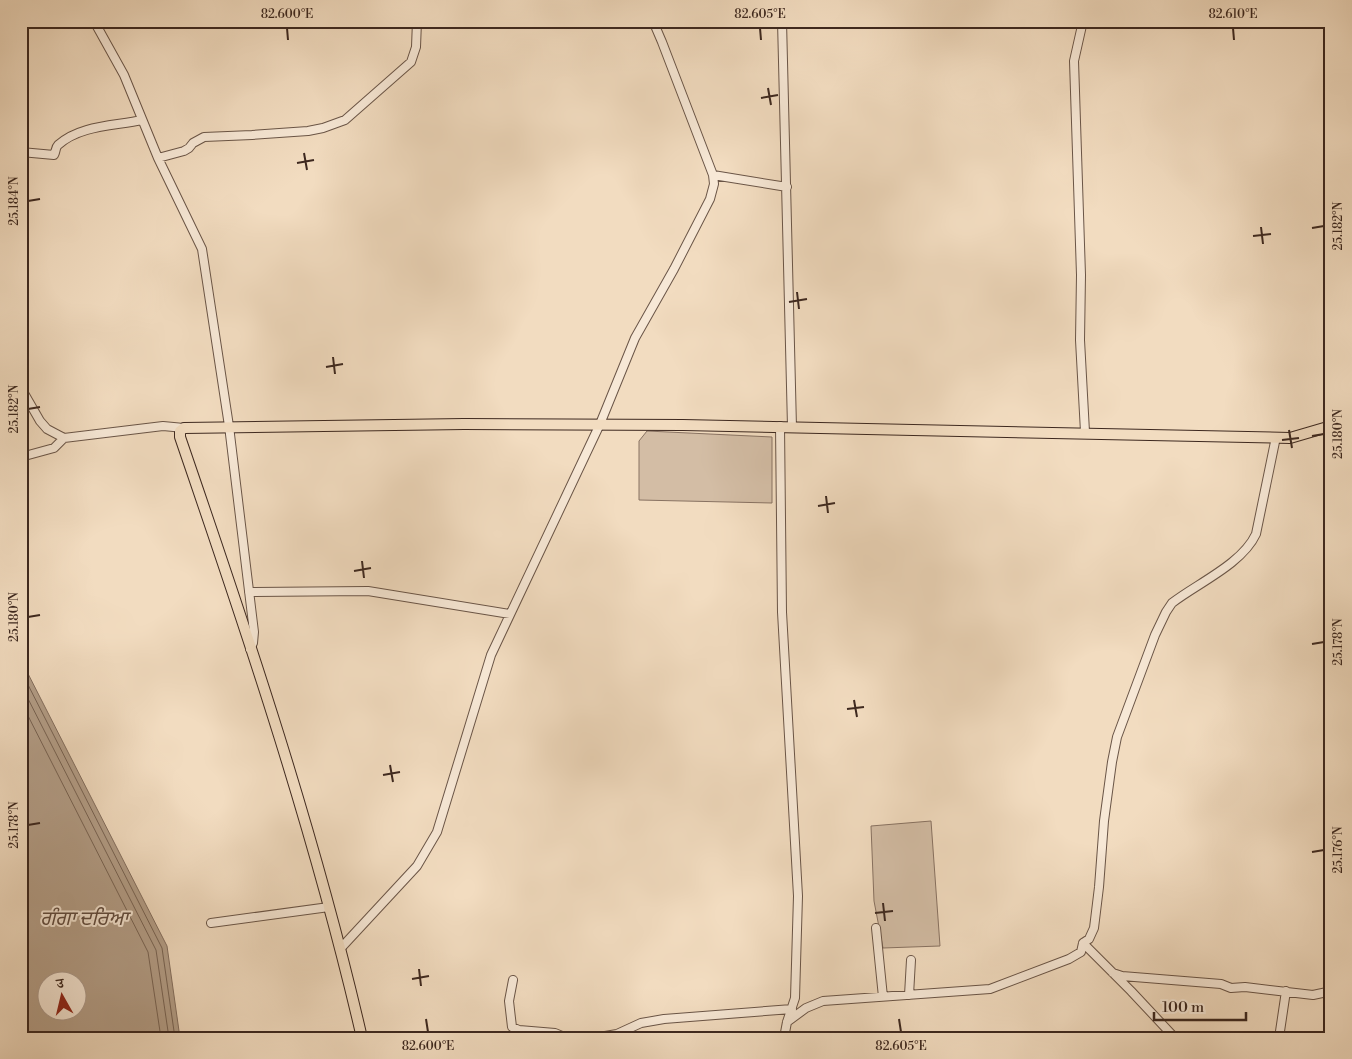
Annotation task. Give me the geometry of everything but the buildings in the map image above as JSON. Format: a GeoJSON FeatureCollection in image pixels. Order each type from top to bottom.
{"type":"FeatureCollection","features":[{"type":"Feature","properties":{"kind":"main road"},"geometry":{"type":"LineString","coordinates":[[362,1038],[354,1000],[329,907],[280,738],[180,437],[180,431],[184,428],[230,426],[600,424],[1085,432],[1290,438],[1331,426]]}},
{"type":"Feature","properties":{"kind":"street"},"geometry":{"type":"LineString","coordinates":[[94,21],[124,75],[158,158],[202,249],[230,426],[254,637],[250,649]]}},
{"type":"Feature","properties":{"kind":"street"},"geometry":{"type":"LineString","coordinates":[[158,158],[184,151],[204,137],[252,136],[308,130],[323,128],[345,120],[411,62],[416,47],[417,21]]}},
{"type":"Feature","properties":{"kind":"street"},"geometry":{"type":"LineString","coordinates":[[340,949],[417,866],[437,832],[491,655],[600,424],[635,338],[674,269],[710,199],[714,184],[713,175],[662,42],[652,21]]}},
{"type":"Feature","properties":{"kind":"street"},"geometry":{"type":"LineString","coordinates":[[782,21],[792,427]]}},
{"type":"Feature","properties":{"kind":"street"},"geometry":{"type":"LineString","coordinates":[[1083,21],[1074,60],[1081,275],[1081,352],[1085,432]]}},
{"type":"Feature","properties":{"kind":"street"},"geometry":{"type":"LineString","coordinates":[[21,152],[54,156],[57,147],[72,135],[101,127],[142,120]]}},
{"type":"Feature","properties":{"kind":"street"},"geometry":{"type":"LineString","coordinates":[[713,175],[787,187]]}},
{"type":"Feature","properties":{"kind":"street"},"geometry":{"type":"LineString","coordinates":[[21,388],[40,421],[47,428],[64,438],[163,426],[184,428]]}},
{"type":"Feature","properties":{"kind":"street"},"geometry":{"type":"LineString","coordinates":[[22,408],[30,404]]}},
{"type":"Feature","properties":{"kind":"street"},"geometry":{"type":"LineString","coordinates":[[780,426],[782,612],[798,896],[795,998],[784,1038]]}},
{"type":"Feature","properties":{"kind":"street"},"geometry":{"type":"LineString","coordinates":[[1082,943],[1089,939],[1094,928],[1112,762],[1123,720],[1166,612],[1172,603],[1238,557],[1252,543],[1256,534],[1276,437]]}},
{"type":"Feature","properties":{"kind":"street"},"geometry":{"type":"LineString","coordinates":[[21,457],[54,448],[64,438]]}},
{"type":"Feature","properties":{"kind":"street"},"geometry":{"type":"LineString","coordinates":[[249,592],[368,591],[510,614]]}},
{"type":"Feature","properties":{"kind":"street"},"geometry":{"type":"LineString","coordinates":[[211,923],[329,907]]}},
{"type":"Feature","properties":{"kind":"street"},"geometry":{"type":"LineString","coordinates":[[876,928],[883,997]]}},
{"type":"Feature","properties":{"kind":"street"},"geometry":{"type":"LineString","coordinates":[[1082,943],[1113,972],[1175,1038]]}},
{"type":"Feature","properties":{"kind":"street"},"geometry":{"type":"LineString","coordinates":[[787,1022],[806,1008],[823,1001],[997,987],[1069,959],[1081,952],[1082,943]]}},
{"type":"Feature","properties":{"kind":"street"},"geometry":{"type":"LineString","coordinates":[[909,995],[911,960]]}},
{"type":"Feature","properties":{"kind":"street"},"geometry":{"type":"LineString","coordinates":[[1113,972],[1122,976],[1221,984],[1231,988],[1245,986],[1313,995],[1327,992],[1331,988]]}},
{"type":"Feature","properties":{"kind":"street"},"geometry":{"type":"LineString","coordinates":[[514,980],[509,996],[510,1023],[514,1029],[555,1033],[567,1038],[617,1034],[648,1021],[710,1014],[792,1009]]}},
{"type":"Feature","properties":{"kind":"street"},"geometry":{"type":"LineString","coordinates":[[1279,1038],[1286,992]]}},
{"type":"Feature","properties":{"kind":"shaded area"},"geometry":{"type":"Polygon","coordinates":[[[647,431],[772,437],[772,503],[639,500],[639,441],[647,431]]]}},
{"type":"Feature","properties":{"kind":"shaded area"},"geometry":{"type":"Polygon","coordinates":[[[931,821],[940,946],[883,948],[874,901],[871,826],[931,821]]]}},
{"type":"Feature","properties":{"kind":"water","name":"ਗੰਗਾ ਦਰਿਆ"},"geometry":{"type":"Polygon","coordinates":[[[21,660],[167,946],[180,1038],[21,1038],[21,660]]]}}]}
